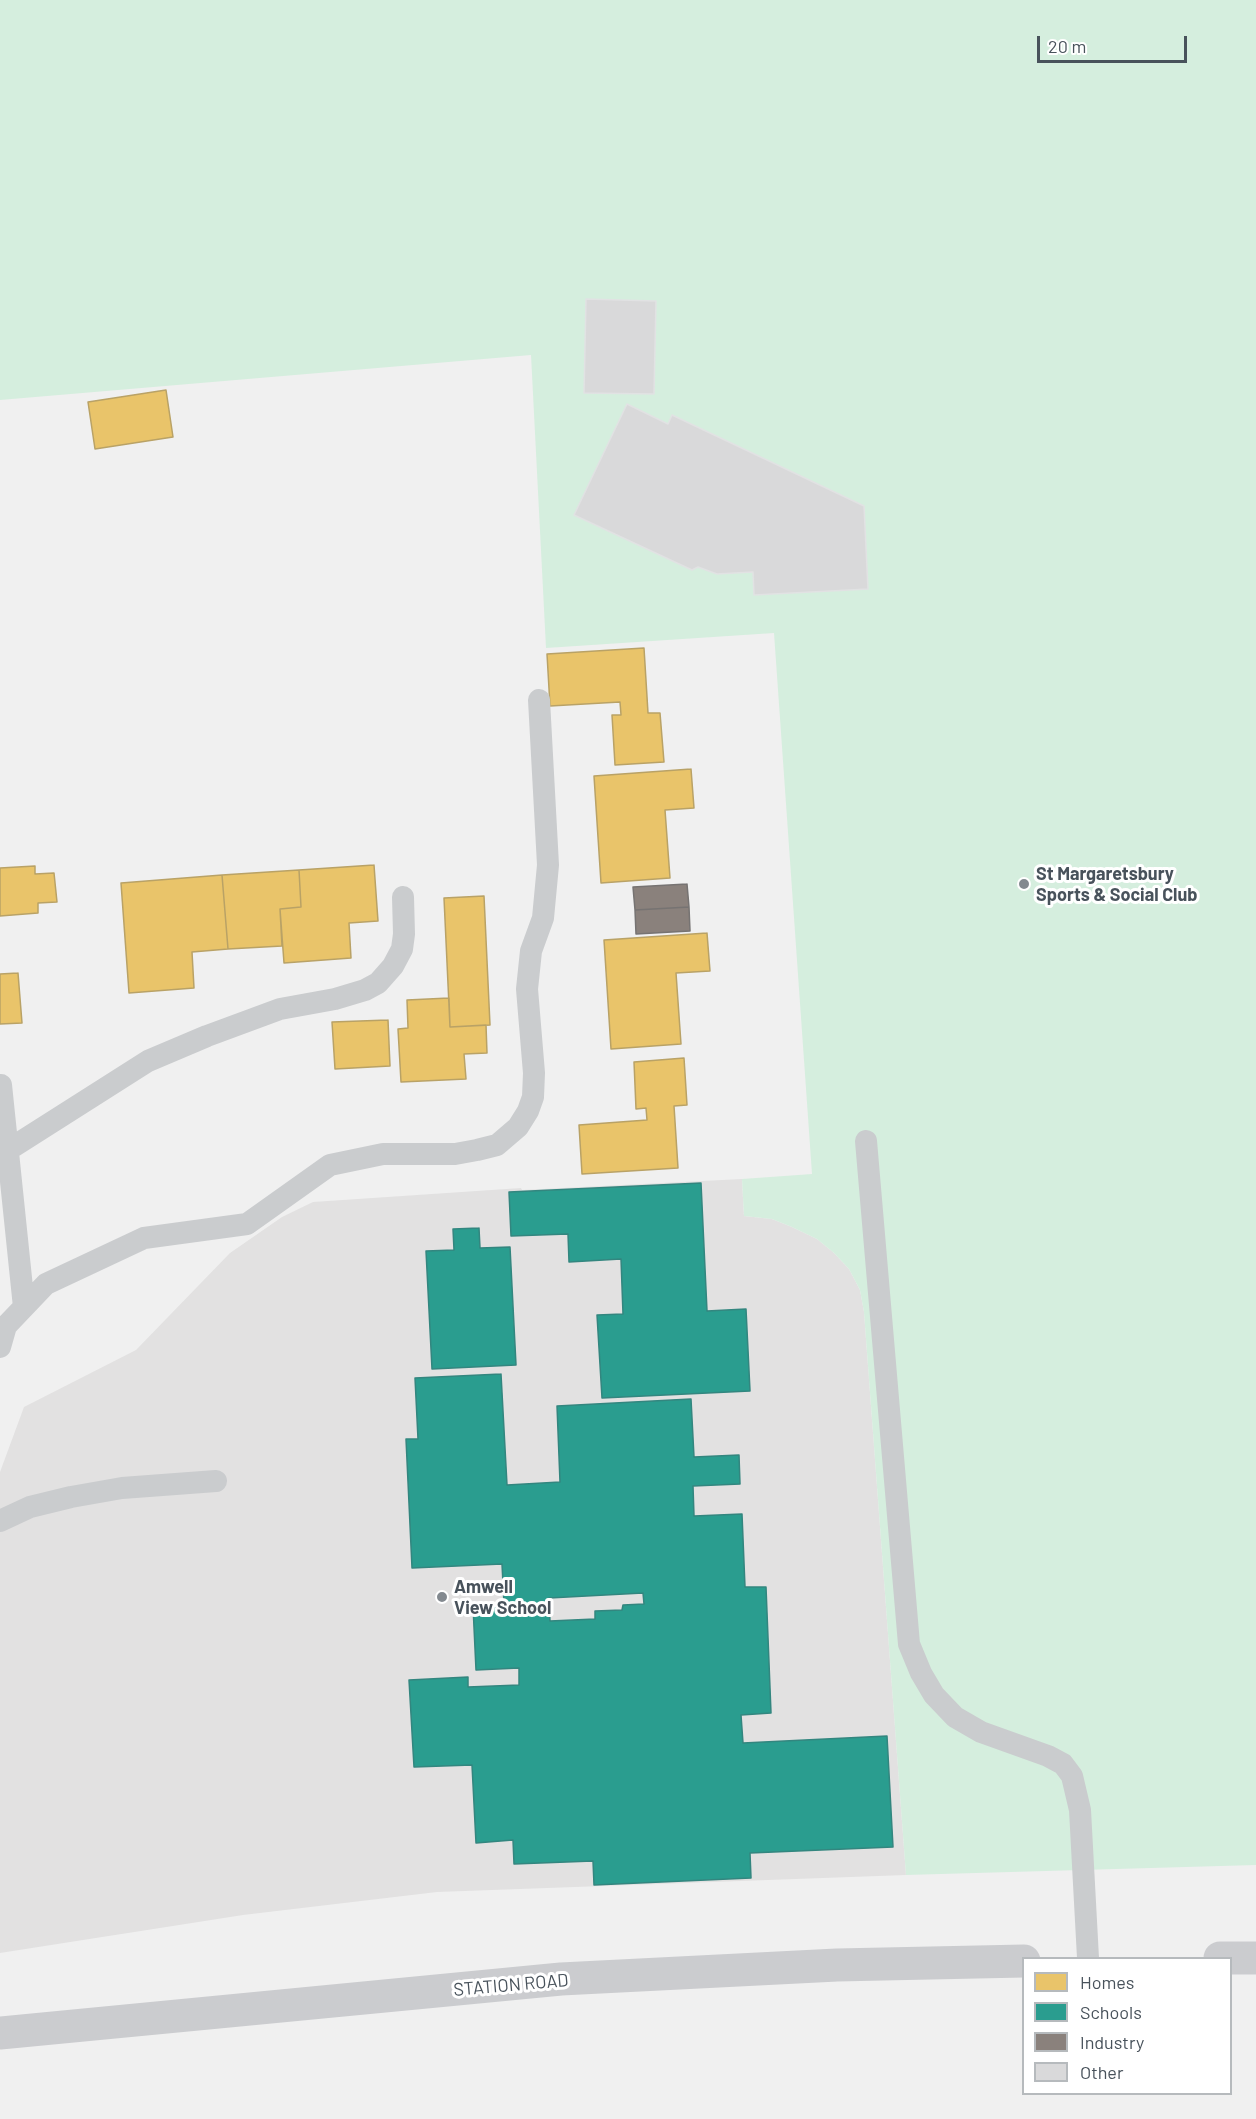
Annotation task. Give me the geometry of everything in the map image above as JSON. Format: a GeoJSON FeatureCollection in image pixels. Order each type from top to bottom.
{"type":"FeatureCollection","features":[{"type":"Feature","properties":{"kind":"main road"},"geometry":{"type":"LineString","coordinates":[[1232,1959],[1256,1958]]}},
{"type":"Feature","properties":{"kind":"main road","name":"STATION ROAD"},"geometry":{"type":"LineString","coordinates":[[0,2033],[561,1979],[837,1965],[1022,1961]]}},
{"type":"Feature","properties":{"kind":"lane"},"geometry":{"type":"LineString","coordinates":[[0,1347],[6,1326],[46,1284],[144,1238],[247,1224],[330,1165],[383,1154],[456,1154],[477,1150],[497,1145],[518,1126],[528,1111],[533,1097],[534,1073],[527,989],[531,951],[543,918],[548,865],[538,700]]}},
{"type":"Feature","properties":{"kind":"lane"},"geometry":{"type":"LineString","coordinates":[[8,1150],[148,1061],[280,1009],[335,999],[378,983],[393,966],[402,949],[403,897]]}},
{"type":"Feature","properties":{"kind":"lane"},"geometry":{"type":"LineString","coordinates":[[1,1085],[24,1307]]}},
{"type":"Feature","properties":{"kind":"lane"},"geometry":{"type":"LineString","coordinates":[[866,1141],[909,1644],[921,1673],[934,1695],[955,1717],[981,1732],[1048,1755],[1063,1764],[1072,1776],[1080,1810],[1088,1957]]}},
{"type":"Feature","properties":{"kind":"lane"},"geometry":{"type":"LineString","coordinates":[[0,1521],[30,1507],[71,1497],[122,1488],[216,1481]]}},
{"type":"Feature","properties":{"kind":"shaded area","name":"Amwell View School"},"geometry":{"type":"Polygon","coordinates":[[[742,1179],[744,1216],[772,1219],[817,1239],[849,1269],[860,1290],[864,1312],[906,1875],[437,1892],[243,1915],[0,1953],[0,1472],[24,1407],[136,1350],[230,1253],[282,1217],[313,1202],[521,1188],[522,1190],[742,1179]]]}},
{"type":"Feature","properties":{"kind":"green space","name":"St Margaretsbury Sports & Social Club"},"geometry":{"type":"Polygon","coordinates":[[[0,0],[1256,0],[1256,1865],[906,1875],[864,1312],[860,1290],[849,1269],[817,1239],[772,1219],[744,1216],[742,1179],[812,1174],[774,633],[546,648],[531,355],[0,400],[0,0]]]}},
{"type":"Feature","properties":{"kind":"building: Homes"},"geometry":{"type":"Polygon","coordinates":[[[166,390],[173,437],[95,449],[88,402],[166,390]]]}},
{"type":"Feature","properties":{"kind":"building: Homes"},"geometry":{"type":"Polygon","coordinates":[[[644,648],[648,713],[660,713],[664,762],[615,765],[612,715],[621,715],[620,702],[550,706],[547,654],[644,648]]]}},
{"type":"Feature","properties":{"kind":"building: Homes"},"geometry":{"type":"Polygon","coordinates":[[[691,769],[694,808],[665,810],[670,878],[601,883],[594,776],[691,769]]]}},
{"type":"Feature","properties":{"kind":"building: Homes"},"geometry":{"type":"Polygon","coordinates":[[[374,865],[378,921],[349,923],[351,958],[284,963],[280,909],[301,907],[299,870],[374,865]]]}},
{"type":"Feature","properties":{"kind":"building: Homes"},"geometry":{"type":"Polygon","coordinates":[[[35,866],[35,874],[54,873],[57,902],[38,903],[38,913],[0,916],[0,868],[35,866]]]}},
{"type":"Feature","properties":{"kind":"building: Homes"},"geometry":{"type":"Polygon","coordinates":[[[299,870],[301,907],[280,909],[282,946],[228,949],[222,875],[299,870]]]}},
{"type":"Feature","properties":{"kind":"building: Homes"},"geometry":{"type":"Polygon","coordinates":[[[222,875],[228,949],[192,952],[194,988],[129,993],[121,883],[222,875]]]}},
{"type":"Feature","properties":{"kind":"building: Homes"},"geometry":{"type":"Polygon","coordinates":[[[484,896],[490,1025],[450,1027],[444,898],[484,896]]]}},
{"type":"Feature","properties":{"kind":"building: Homes"},"geometry":{"type":"Polygon","coordinates":[[[707,933],[710,971],[676,973],[681,1044],[611,1049],[604,940],[707,933]]]}},
{"type":"Feature","properties":{"kind":"building: Homes"},"geometry":{"type":"Polygon","coordinates":[[[18,973],[22,1023],[0,1024],[0,974],[18,973]]]}},
{"type":"Feature","properties":{"kind":"building: Homes"},"geometry":{"type":"Polygon","coordinates":[[[449,998],[450,1027],[486,1025],[487,1053],[464,1054],[466,1079],[401,1082],[398,1029],[408,1028],[407,1000],[449,998]]]}},
{"type":"Feature","properties":{"kind":"building: Homes"},"geometry":{"type":"Polygon","coordinates":[[[388,1020],[390,1066],[335,1069],[332,1022],[388,1020]]]}},
{"type":"Feature","properties":{"kind":"building: Homes"},"geometry":{"type":"Polygon","coordinates":[[[684,1058],[687,1105],[674,1106],[678,1168],[582,1174],[579,1125],[647,1120],[646,1108],[636,1109],[634,1062],[684,1058]]]}},
{"type":"Feature","properties":{"kind":"building: Schools"},"geometry":{"type":"Polygon","coordinates":[[[701,1183],[707,1311],[746,1309],[750,1391],[602,1398],[597,1315],[623,1314],[621,1259],[569,1262],[568,1234],[511,1236],[509,1192],[701,1183]]]}},
{"type":"Feature","properties":{"kind":"building: Schools"},"geometry":{"type":"Polygon","coordinates":[[[479,1228],[480,1248],[510,1247],[516,1365],[432,1369],[426,1251],[454,1250],[453,1229],[479,1228]]]}},
{"type":"Feature","properties":{"kind":"building: Schools"},"geometry":{"type":"Polygon","coordinates":[[[501,1374],[507,1485],[560,1482],[557,1406],[691,1399],[694,1457],[739,1455],[740,1484],[693,1486],[694,1516],[742,1514],[745,1587],[766,1587],[771,1713],[741,1715],[743,1743],[887,1736],[893,1847],[750,1853],[751,1878],[594,1885],[593,1861],[514,1864],[513,1840],[476,1843],[472,1765],[414,1767],[409,1680],[468,1677],[468,1687],[519,1685],[519,1668],[476,1670],[473,1606],[504,1604],[502,1564],[412,1568],[406,1439],[418,1439],[415,1378],[501,1374]],[[643,1593],[549,1598],[550,1621],[595,1619],[595,1611],[622,1610],[623,1605],[644,1604],[643,1593]]]}},
{"type":"Feature","properties":{"kind":"building: Industry"},"geometry":{"type":"Polygon","coordinates":[[[687,884],[689,907],[635,910],[633,887],[687,884]]]}},
{"type":"Feature","properties":{"kind":"building: Industry"},"geometry":{"type":"Polygon","coordinates":[[[689,907],[690,931],[636,934],[635,910],[689,907]]]}},
{"type":"Feature","properties":{"kind":"building: Other"},"geometry":{"type":"Polygon","coordinates":[[[586,299],[656,301],[654,394],[584,393],[586,299]]]}},
{"type":"Feature","properties":{"kind":"building: Other"},"geometry":{"type":"Polygon","coordinates":[[[627,404],[668,424],[672,415],[864,506],[868,589],[754,595],[753,572],[717,574],[698,567],[692,570],[574,515],[627,404]]]}},
{"type":"Feature","properties":{"kind":"place","name":"St Margaretsbury Sports & Social Club"},"geometry":{"type":"Point","coordinates":[1024,884]}},
{"type":"Feature","properties":{"kind":"place","name":"Amwell View School"},"geometry":{"type":"Point","coordinates":[442,1597]}}]}
